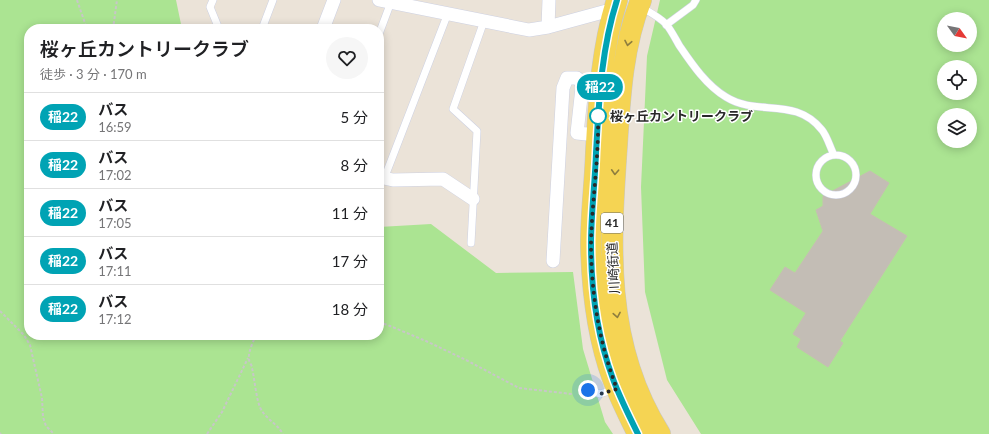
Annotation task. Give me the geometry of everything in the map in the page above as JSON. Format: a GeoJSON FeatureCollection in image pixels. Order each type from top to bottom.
{"type":"FeatureCollection","features":[{"type":"Feature","properties":{"kind":"main road","name":"川崎街道"},"geometry":{"type":"LineString","coordinates":[[638,434],[626,386],[625,353],[616,307],[611,245],[615,162],[622,80],[631,29],[640,2]]}},
{"type":"Feature","properties":{"kind":"main road","name":"川崎街道"},"geometry":{"type":"LineString","coordinates":[[615,5],[602,66],[591,243],[592,269],[599,325],[605,351],[626,386],[645,406],[660,434]]}},
{"type":"Feature","properties":{"kind":"street"},"geometry":{"type":"LineString","coordinates":[[325,24],[334,0]]}},
{"type":"Feature","properties":{"kind":"street"},"geometry":{"type":"LineString","coordinates":[[548,27],[549,0]]}},
{"type":"Feature","properties":{"kind":"street"},"geometry":{"type":"LineString","coordinates":[[385,1],[529,30],[548,27],[615,5]]}},
{"type":"Feature","properties":{"kind":"street"},"geometry":{"type":"LineString","coordinates":[[553,261],[563,88],[567,78],[577,78],[581,82],[582,88],[577,133],[597,135]]}},
{"type":"Feature","properties":{"kind":"street"},"geometry":{"type":"LineString","coordinates":[[384,178],[393,180],[443,179],[473,199]]}},
{"type":"Feature","properties":{"kind":"lane"},"geometry":{"type":"LineString","coordinates":[[213,0],[210,7],[216,24]]}},
{"type":"Feature","properties":{"kind":"lane"},"geometry":{"type":"LineString","coordinates":[[264,24],[273,0]]}},
{"type":"Feature","properties":{"kind":"lane"},"geometry":{"type":"LineString","coordinates":[[666,25],[693,5],[696,0]]}},
{"type":"Feature","properties":{"kind":"lane"},"geometry":{"type":"LineString","coordinates":[[381,24],[385,1]]}},
{"type":"Feature","properties":{"kind":"lane"},"geometry":{"type":"LineString","coordinates":[[640,2],[666,25],[692,64],[713,88],[727,98],[741,104],[756,107],[788,109],[802,113],[823,131],[834,155]]}},
{"type":"Feature","properties":{"kind":"lane"},"geometry":{"type":"LineString","coordinates":[[384,173],[448,13]]}},
{"type":"Feature","properties":{"kind":"lane"},"geometry":{"type":"LineString","coordinates":[[471,243],[477,131],[453,109],[484,21]]}},
{"type":"Feature","properties":{"kind":"lane"},"geometry":{"type":"LineString","coordinates":[[834,155],[846,157],[854,167],[856,173],[853,186],[843,194],[836,195],[824,191],[816,180],[817,166],[821,160],[827,156],[834,155]]}},
{"type":"Feature","properties":{"kind":"lane"},"geometry":{"type":"LineString","coordinates":[[588,390],[600,394],[626,386]]}},
{"type":"Feature","properties":{"kind":"path"},"geometry":{"type":"LineString","coordinates":[[77,0],[85,24]]}},
{"type":"Feature","properties":{"kind":"path"},"geometry":{"type":"LineString","coordinates":[[114,24],[117,0]]}},
{"type":"Feature","properties":{"kind":"path"},"geometry":{"type":"LineString","coordinates":[[0,311],[24,335]]}},
{"type":"Feature","properties":{"kind":"path"},"geometry":{"type":"LineString","coordinates":[[384,324],[426,341],[466,360],[519,388],[572,394]]}},
{"type":"Feature","properties":{"kind":"path"},"geometry":{"type":"LineString","coordinates":[[27,340],[30,345],[42,398],[43,417],[46,426],[54,434]]}},
{"type":"Feature","properties":{"kind":"path"},"geometry":{"type":"LineString","coordinates":[[207,434],[222,412],[246,363],[254,340]]}},
{"type":"Feature","properties":{"kind":"path"},"geometry":{"type":"LineString","coordinates":[[250,353],[249,360],[252,366],[255,388],[261,409],[266,417],[284,434]]}},
{"type":"Feature","properties":{"kind":"green space"},"geometry":{"type":"Polygon","coordinates":[[[0,0],[176,0],[181,24],[24,24],[24,340],[384,340],[384,227],[431,224],[496,273],[573,272],[583,349],[605,422],[613,434],[0,434],[0,0]]]}},
{"type":"Feature","properties":{"kind":"green space"},"geometry":{"type":"Polygon","coordinates":[[[660,0],[989,0],[989,434],[701,434],[667,380],[645,292],[641,187],[647,56],[660,0]]]}},
{"type":"Feature","properties":{"kind":"building"},"geometry":{"type":"Polygon","coordinates":[[[870,171],[889,183],[870,214],[907,236],[840,341],[843,343],[828,367],[797,347],[801,339],[793,334],[806,313],[770,290],[785,267],[795,273],[823,231],[816,210],[823,206],[823,196],[870,171]]]}},
{"type":"Feature","properties":{"kind":"bus line","name":"稲22"},"geometry":{"type":"LineString","coordinates":[[617,0],[602,66],[591,243],[592,269],[599,325],[612,377],[638,434]]}},
{"type":"Feature","properties":{"kind":"place","name":"桜ヶ丘カントリークラブ"},"geometry":{"type":"Point","coordinates":[598,116]}},
{"type":"Feature","properties":{"kind":"route"},"geometry":{"type":"LineString","coordinates":[[588,390],[600,394],[617,389],[612,377],[599,325],[592,269],[591,243],[598,116]]}}]}
